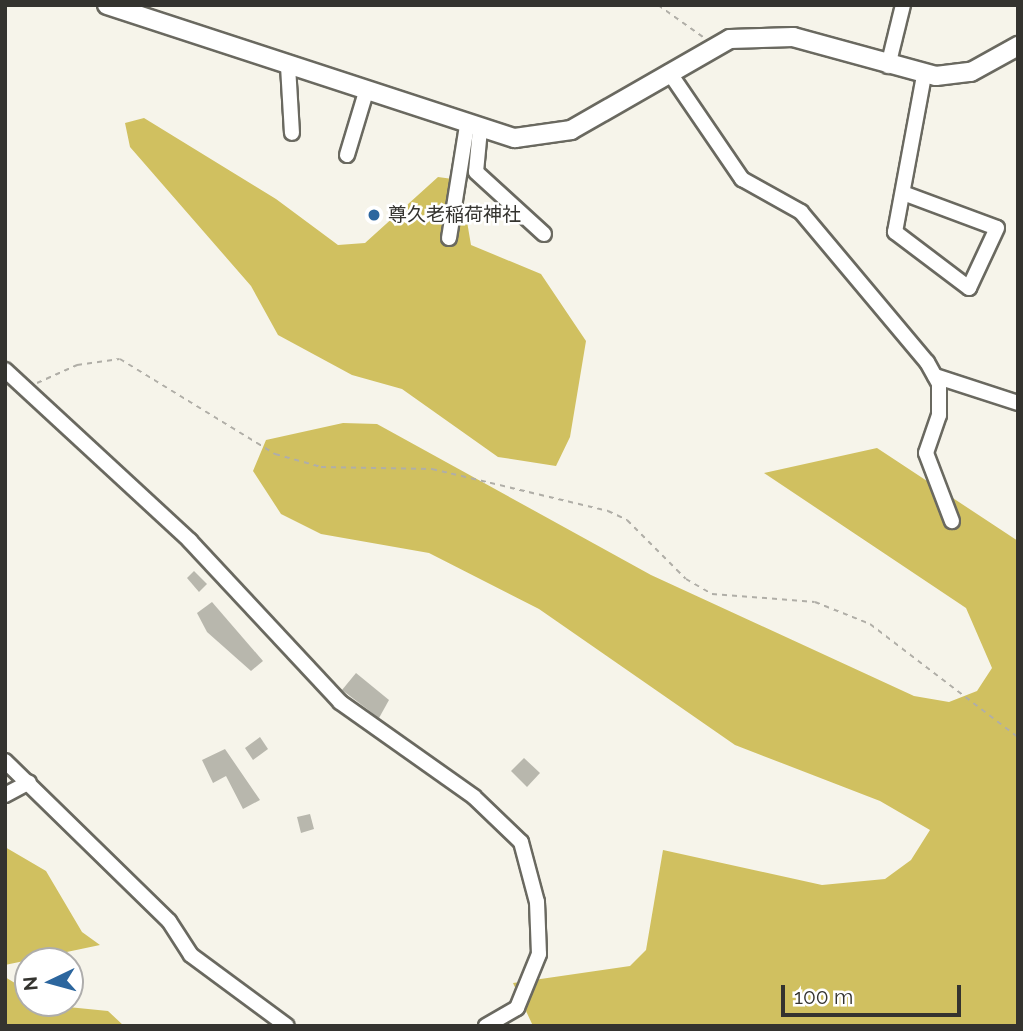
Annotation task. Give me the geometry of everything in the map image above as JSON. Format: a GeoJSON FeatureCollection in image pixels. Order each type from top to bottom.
{"type":"FeatureCollection","features":[{"type":"Feature","properties":{"kind":"street"},"geometry":{"type":"LineString","coordinates":[[107,5],[473,127],[515,138],[571,130],[713,44],[768,34],[793,37],[924,75],[971,72],[1018,46]]}},
{"type":"Feature","properties":{"kind":"street"},"geometry":{"type":"LineString","coordinates":[[888,66],[902,5]]}},
{"type":"Feature","properties":{"kind":"street"},"geometry":{"type":"LineString","coordinates":[[288,66],[292,133]]}},
{"type":"Feature","properties":{"kind":"street"},"geometry":{"type":"LineString","coordinates":[[668,72],[742,179],[802,212],[843,268],[883,304],[935,376],[939,415],[926,453],[952,521]]}},
{"type":"Feature","properties":{"kind":"street"},"geometry":{"type":"LineString","coordinates":[[903,193],[997,228],[968,288],[895,232],[924,75]]}},
{"type":"Feature","properties":{"kind":"street"},"geometry":{"type":"LineString","coordinates":[[347,155],[366,92]]}},
{"type":"Feature","properties":{"kind":"street"},"geometry":{"type":"LineString","coordinates":[[473,127],[476,172],[544,234]]}},
{"type":"Feature","properties":{"kind":"street"},"geometry":{"type":"LineString","coordinates":[[449,238],[473,127]]}},
{"type":"Feature","properties":{"kind":"street"},"geometry":{"type":"LineString","coordinates":[[5,370],[26,385],[190,541],[340,702],[474,797],[521,842],[537,902],[537,963],[517,1008],[486,1026]]}},
{"type":"Feature","properties":{"kind":"street"},"geometry":{"type":"LineString","coordinates":[[935,376],[1018,403]]}},
{"type":"Feature","properties":{"kind":"street"},"geometry":{"type":"LineString","coordinates":[[5,761],[169,920],[191,955],[287,1026]]}},
{"type":"Feature","properties":{"kind":"street"},"geometry":{"type":"LineString","coordinates":[[5,796],[29,782]]}},
{"type":"Feature","properties":{"kind":"path"},"geometry":{"type":"LineString","coordinates":[[658,5],[713,44]]}},
{"type":"Feature","properties":{"kind":"path"},"geometry":{"type":"LineString","coordinates":[[26,385],[94,360],[120,359],[275,454],[321,467],[432,469],[608,511],[627,520],[686,579],[712,593],[815,602],[870,624],[1018,737]]}},
{"type":"Feature","properties":{"kind":"shaded area"},"geometry":{"type":"Polygon","coordinates":[[[144,118],[276,199],[338,245],[365,243],[438,177],[460,180],[471,245],[541,274],[586,341],[570,437],[556,466],[498,457],[402,389],[352,375],[278,335],[251,286],[130,147],[125,123],[144,118]]]}},
{"type":"Feature","properties":{"kind":"shaded area"},"geometry":{"type":"Polygon","coordinates":[[[343,423],[377,424],[651,575],[914,696],[949,702],[977,691],[992,668],[966,608],[764,473],[877,448],[1018,541],[1018,1026],[533,1026],[513,983],[630,966],[646,950],[663,850],[822,885],[885,879],[911,860],[930,830],[880,801],[735,745],[539,609],[429,553],[321,534],[281,514],[253,471],[266,440],[343,423]]]}},
{"type":"Feature","properties":{"kind":"shaded area"},"geometry":{"type":"Polygon","coordinates":[[[5,847],[46,871],[82,932],[100,945],[84,948],[14,947],[14,963],[5,965],[5,847]]]}},
{"type":"Feature","properties":{"kind":"shaded area"},"geometry":{"type":"Polygon","coordinates":[[[5,977],[14,982],[14,1017],[84,1017],[84,1009],[108,1011],[124,1026],[5,1026],[5,977]]]}},
{"type":"Feature","properties":{"kind":"building"},"geometry":{"type":"Polygon","coordinates":[[[194,571],[207,584],[199,592],[187,578],[194,571]]]}},
{"type":"Feature","properties":{"kind":"building"},"geometry":{"type":"Polygon","coordinates":[[[212,602],[263,661],[251,671],[207,632],[197,613],[212,602]]]}},
{"type":"Feature","properties":{"kind":"building"},"geometry":{"type":"Polygon","coordinates":[[[356,673],[389,700],[379,718],[342,690],[356,673]]]}},
{"type":"Feature","properties":{"kind":"building"},"geometry":{"type":"Polygon","coordinates":[[[260,737],[268,749],[253,760],[245,748],[260,737]]]}},
{"type":"Feature","properties":{"kind":"building"},"geometry":{"type":"Polygon","coordinates":[[[225,749],[260,800],[243,809],[226,776],[213,783],[202,760],[225,749]]]}},
{"type":"Feature","properties":{"kind":"building"},"geometry":{"type":"Polygon","coordinates":[[[524,758],[540,773],[527,787],[511,771],[524,758]]]}},
{"type":"Feature","properties":{"kind":"building"},"geometry":{"type":"Polygon","coordinates":[[[310,814],[314,829],[301,833],[297,817],[310,814]]]}},
{"type":"Feature","properties":{"kind":"place","name":"尊久老稲荷神社"},"geometry":{"type":"Point","coordinates":[374,215]}}]}
